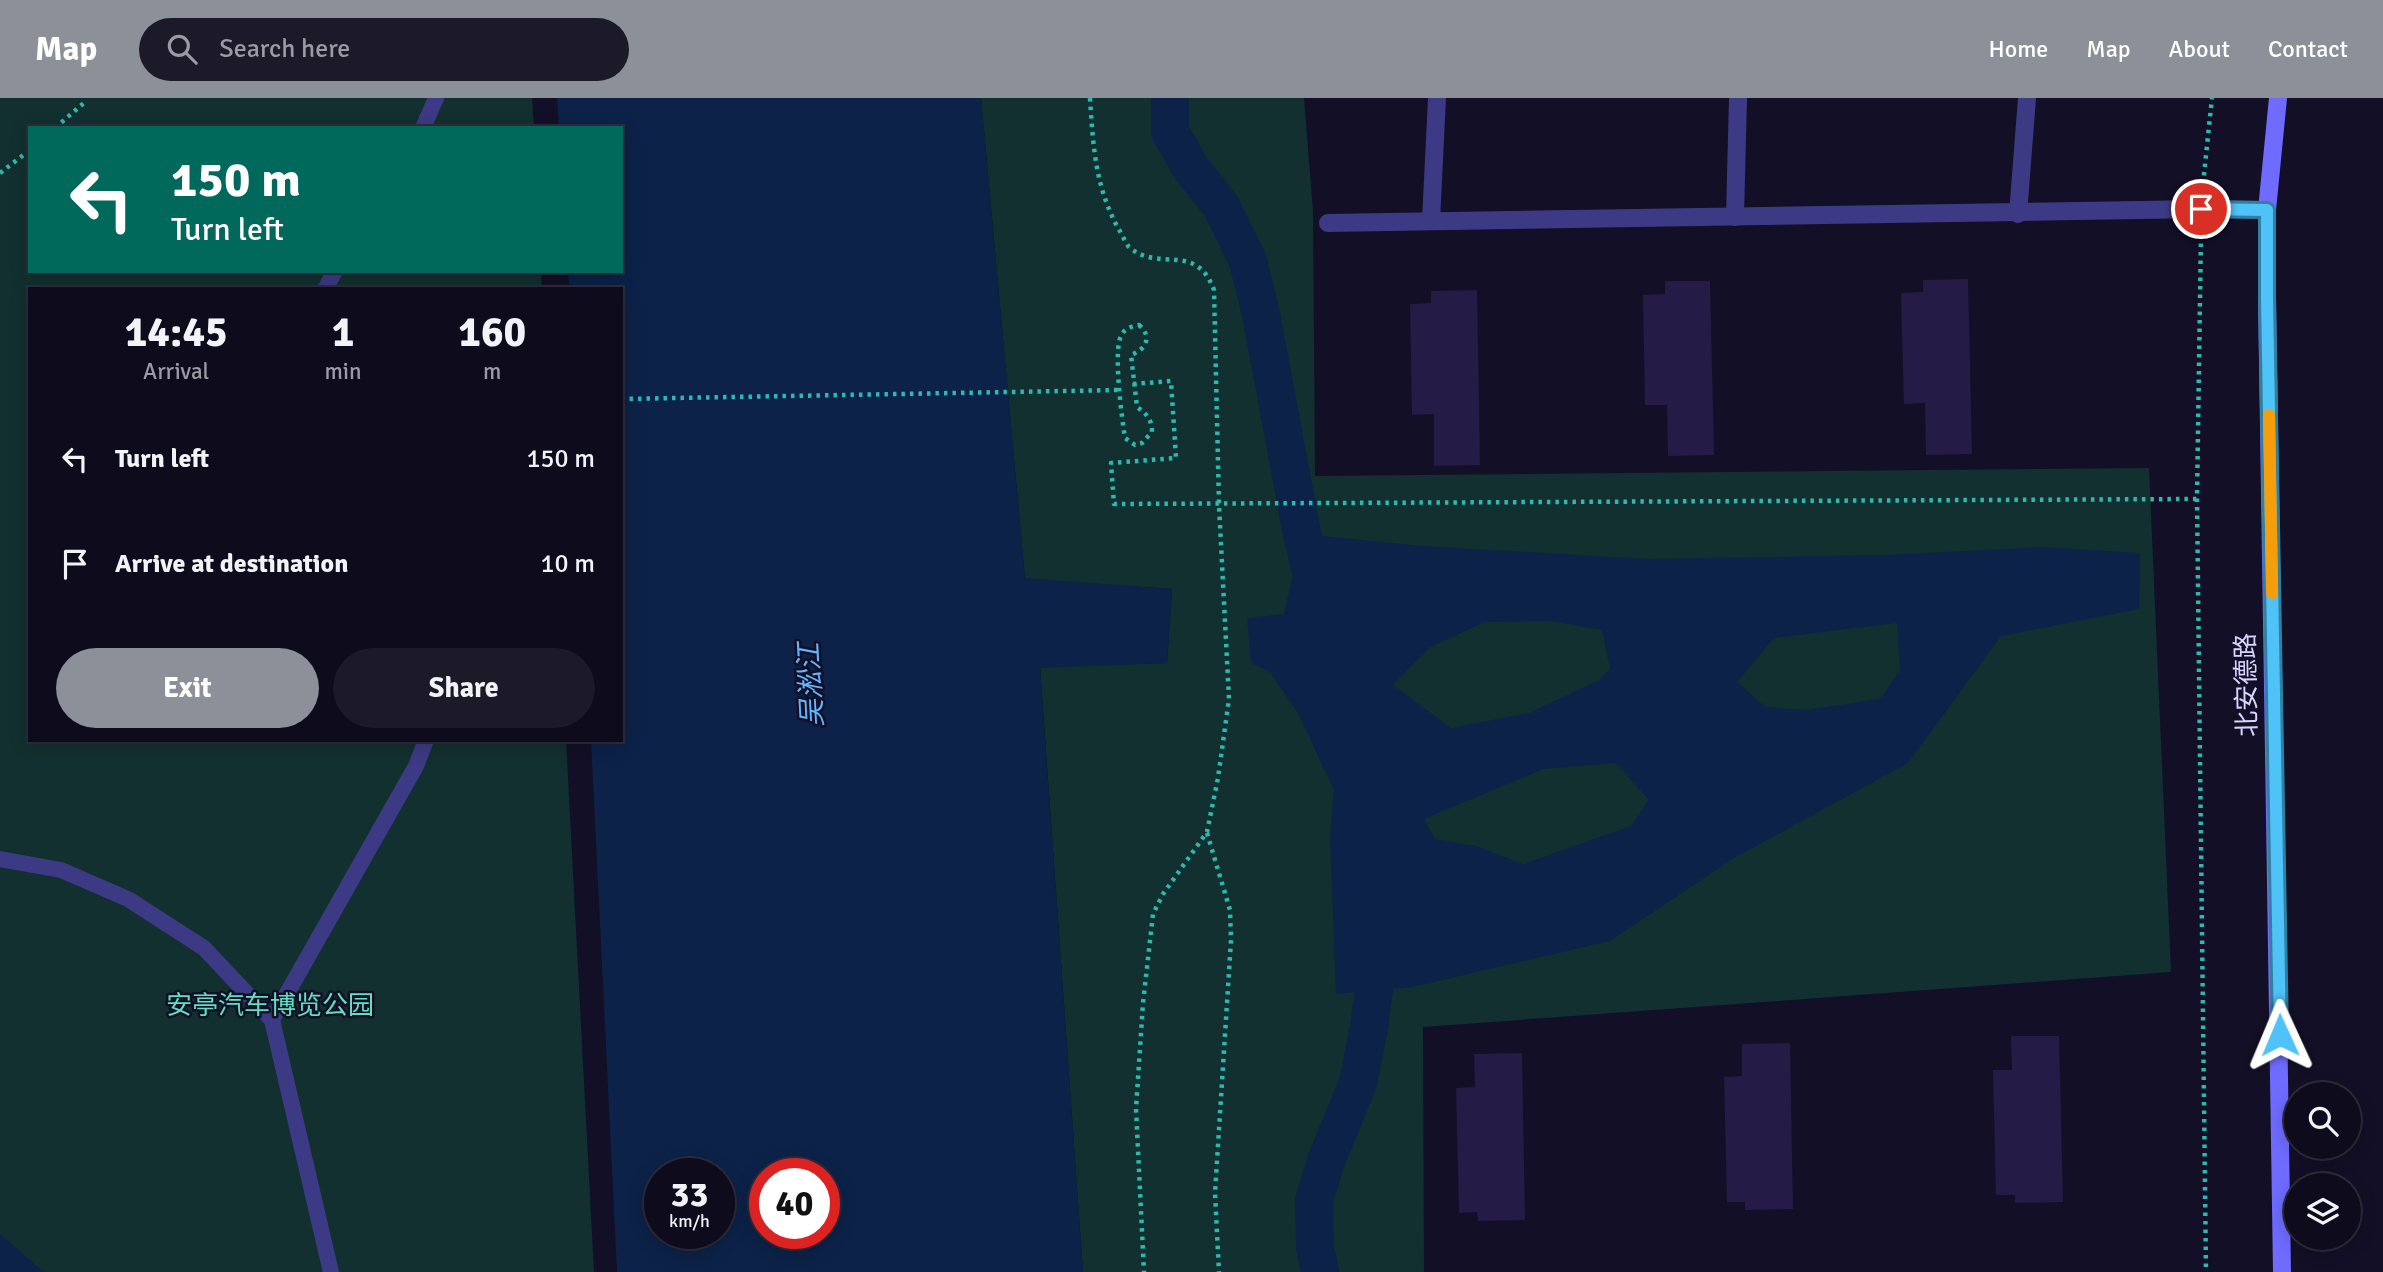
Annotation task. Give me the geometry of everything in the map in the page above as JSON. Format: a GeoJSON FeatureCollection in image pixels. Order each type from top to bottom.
{"type":"FeatureCollection","features":[{"type":"Feature","properties":{"kind":"street"},"geometry":{"type":"LineString","coordinates":[[1431,221],[1437,98]]}},
{"type":"Feature","properties":{"kind":"street"},"geometry":{"type":"LineString","coordinates":[[1735,217],[1738,98]]}},
{"type":"Feature","properties":{"kind":"street"},"geometry":{"type":"LineString","coordinates":[[2018,214],[2027,98]]}},
{"type":"Feature","properties":{"kind":"street","name":"北安德路"},"geometry":{"type":"LineString","coordinates":[[2278,98],[2267,210],[2267,312],[2280,1009],[2282,1272]]}},
{"type":"Feature","properties":{"kind":"street"},"geometry":{"type":"LineString","coordinates":[[1328,223],[2267,210]]}},
{"type":"Feature","properties":{"kind":"lane"},"geometry":{"type":"LineString","coordinates":[[424,126],[436,98]]}},
{"type":"Feature","properties":{"kind":"lane"},"geometry":{"type":"LineString","coordinates":[[272,1020],[416,766],[425,742]]}},
{"type":"Feature","properties":{"kind":"lane"},"geometry":{"type":"LineString","coordinates":[[0,859],[61,870],[128,899],[204,948],[272,1020],[331,1272]]}},
{"type":"Feature","properties":{"kind":"path"},"geometry":{"type":"LineString","coordinates":[[1090,98],[1094,163],[1110,214],[1128,246],[1143,254],[1192,261],[1208,276],[1214,290],[1219,505],[1229,699],[1207,832],[1163,894],[1153,914],[1143,1003],[1136,1109],[1144,1272]]}},
{"type":"Feature","properties":{"kind":"path"},"geometry":{"type":"LineString","coordinates":[[2206,1272],[2197,499],[2201,209],[2212,98]]}},
{"type":"Feature","properties":{"kind":"path"},"geometry":{"type":"LineString","coordinates":[[57,126],[85,102]]}},
{"type":"Feature","properties":{"kind":"path"},"geometry":{"type":"LineString","coordinates":[[0,173],[28,152]]}},
{"type":"Feature","properties":{"kind":"path"},"geometry":{"type":"LineString","coordinates":[[1139,325],[1146,330],[1148,338],[1144,347],[1132,355],[1133,384],[1137,407],[1146,413],[1152,422],[1152,432],[1142,443],[1135,445],[1125,438],[1119,342],[1122,333],[1139,325]]}},
{"type":"Feature","properties":{"kind":"path"},"geometry":{"type":"LineString","coordinates":[[1133,384],[1171,381],[1176,458],[1111,463],[1114,504],[2197,499]]}},
{"type":"Feature","properties":{"kind":"path"},"geometry":{"type":"LineString","coordinates":[[623,399],[1120,390]]}},
{"type":"Feature","properties":{"kind":"path"},"geometry":{"type":"LineString","coordinates":[[1207,832],[1230,910],[1231,940],[1215,1193],[1219,1272]]}},
{"type":"Feature","properties":{"kind":"green space","name":"安亭汽车博览公园"},"geometry":{"type":"Polygon","coordinates":[[[0,98],[532,98],[534,126],[28,126],[28,273],[541,273],[542,287],[28,287],[28,742],[566,742],[594,1272],[0,1272],[0,98]]]}},
{"type":"Feature","properties":{"kind":"green space"},"geometry":{"type":"Polygon","coordinates":[[[981,98],[1304,98],[1313,211],[1315,476],[2149,468],[2171,972],[1423,1027],[1424,1272],[1083,1272],[1040,667],[1167,663],[1172,589],[1025,579],[981,98]]]}},
{"type":"Feature","properties":{"kind":"water","name":"吴淞江"},"geometry":{"type":"Polygon","coordinates":[[[557,98],[981,98],[1025,578],[1172,589],[1167,663],[1040,668],[1083,1272],[617,1272],[591,742],[623,742],[623,287],[569,287],[568,273],[623,273],[623,126],[559,126],[557,98]]]}},
{"type":"Feature","properties":{"kind":"water"},"geometry":{"type":"Polygon","coordinates":[[[1302,534],[1422,546],[1648,559],[1887,555],[2043,547],[2140,553],[2139,609],[2001,636],[1908,763],[1734,858],[1610,941],[1412,987],[1336,994],[1330,837],[1334,790],[1298,713],[1270,672],[1251,663],[1247,618],[1284,614],[1302,534]],[[1552,621],[1485,622],[1430,647],[1393,685],[1451,728],[1529,713],[1599,680],[1610,669],[1602,630],[1552,621]],[[1897,623],[1774,638],[1737,682],[1766,707],[1806,710],[1880,699],[1900,670],[1897,623]],[[1616,763],[1543,769],[1424,819],[1435,839],[1476,846],[1523,864],[1631,826],[1649,800],[1616,763]]]}},
{"type":"Feature","properties":{"kind":"water"},"geometry":{"type":"Polygon","coordinates":[[[0,1234],[44,1272],[0,1272],[0,1234]]]}},
{"type":"Feature","properties":{"kind":"building"},"geometry":{"type":"Polygon","coordinates":[[[1968,279],[1972,454],[1926,455],[1925,403],[1904,404],[1901,293],[1923,292],[1923,280],[1968,279]]]}},
{"type":"Feature","properties":{"kind":"building"},"geometry":{"type":"Polygon","coordinates":[[[1665,281],[1710,281],[1714,455],[1668,456],[1667,405],[1645,405],[1643,295],[1665,294],[1665,281]]]}},
{"type":"Feature","properties":{"kind":"building"},"geometry":{"type":"Polygon","coordinates":[[[1477,290],[1480,465],[1434,466],[1434,414],[1412,415],[1410,304],[1431,303],[1431,291],[1477,290]]]}},
{"type":"Feature","properties":{"kind":"building"},"geometry":{"type":"Polygon","coordinates":[[[2011,1036],[2059,1036],[2063,1202],[2015,1203],[2015,1195],[1996,1195],[1993,1070],[2012,1070],[2011,1036]]]}},
{"type":"Feature","properties":{"kind":"building"},"geometry":{"type":"Polygon","coordinates":[[[1790,1043],[1793,1209],[1745,1210],[1745,1202],[1727,1202],[1724,1077],[1742,1076],[1742,1044],[1790,1043]]]}},
{"type":"Feature","properties":{"kind":"building"},"geometry":{"type":"Polygon","coordinates":[[[1522,1053],[1525,1220],[1478,1221],[1477,1212],[1459,1213],[1456,1088],[1475,1087],[1474,1054],[1522,1053]]]}},
{"type":"Feature","properties":{"kind":"waterway"},"geometry":{"type":"LineString","coordinates":[[1170,98],[1170,132],[1191,168],[1221,206],[1248,261],[1261,314],[1302,534],[1314,584]]}},
{"type":"Feature","properties":{"kind":"waterway"},"geometry":{"type":"LineString","coordinates":[[1320,1272],[1315,1247],[1314,1200],[1327,1158],[1358,1083],[1381,938]]}},
{"type":"Feature","properties":{"kind":"slow traffic"},"geometry":{"type":"LineString","coordinates":[[2269,415],[2272,593]]}},
{"type":"Feature","properties":{"kind":"route"},"geometry":{"type":"LineString","coordinates":[[2201,209],[2267,210],[2280,1035]]}}]}
